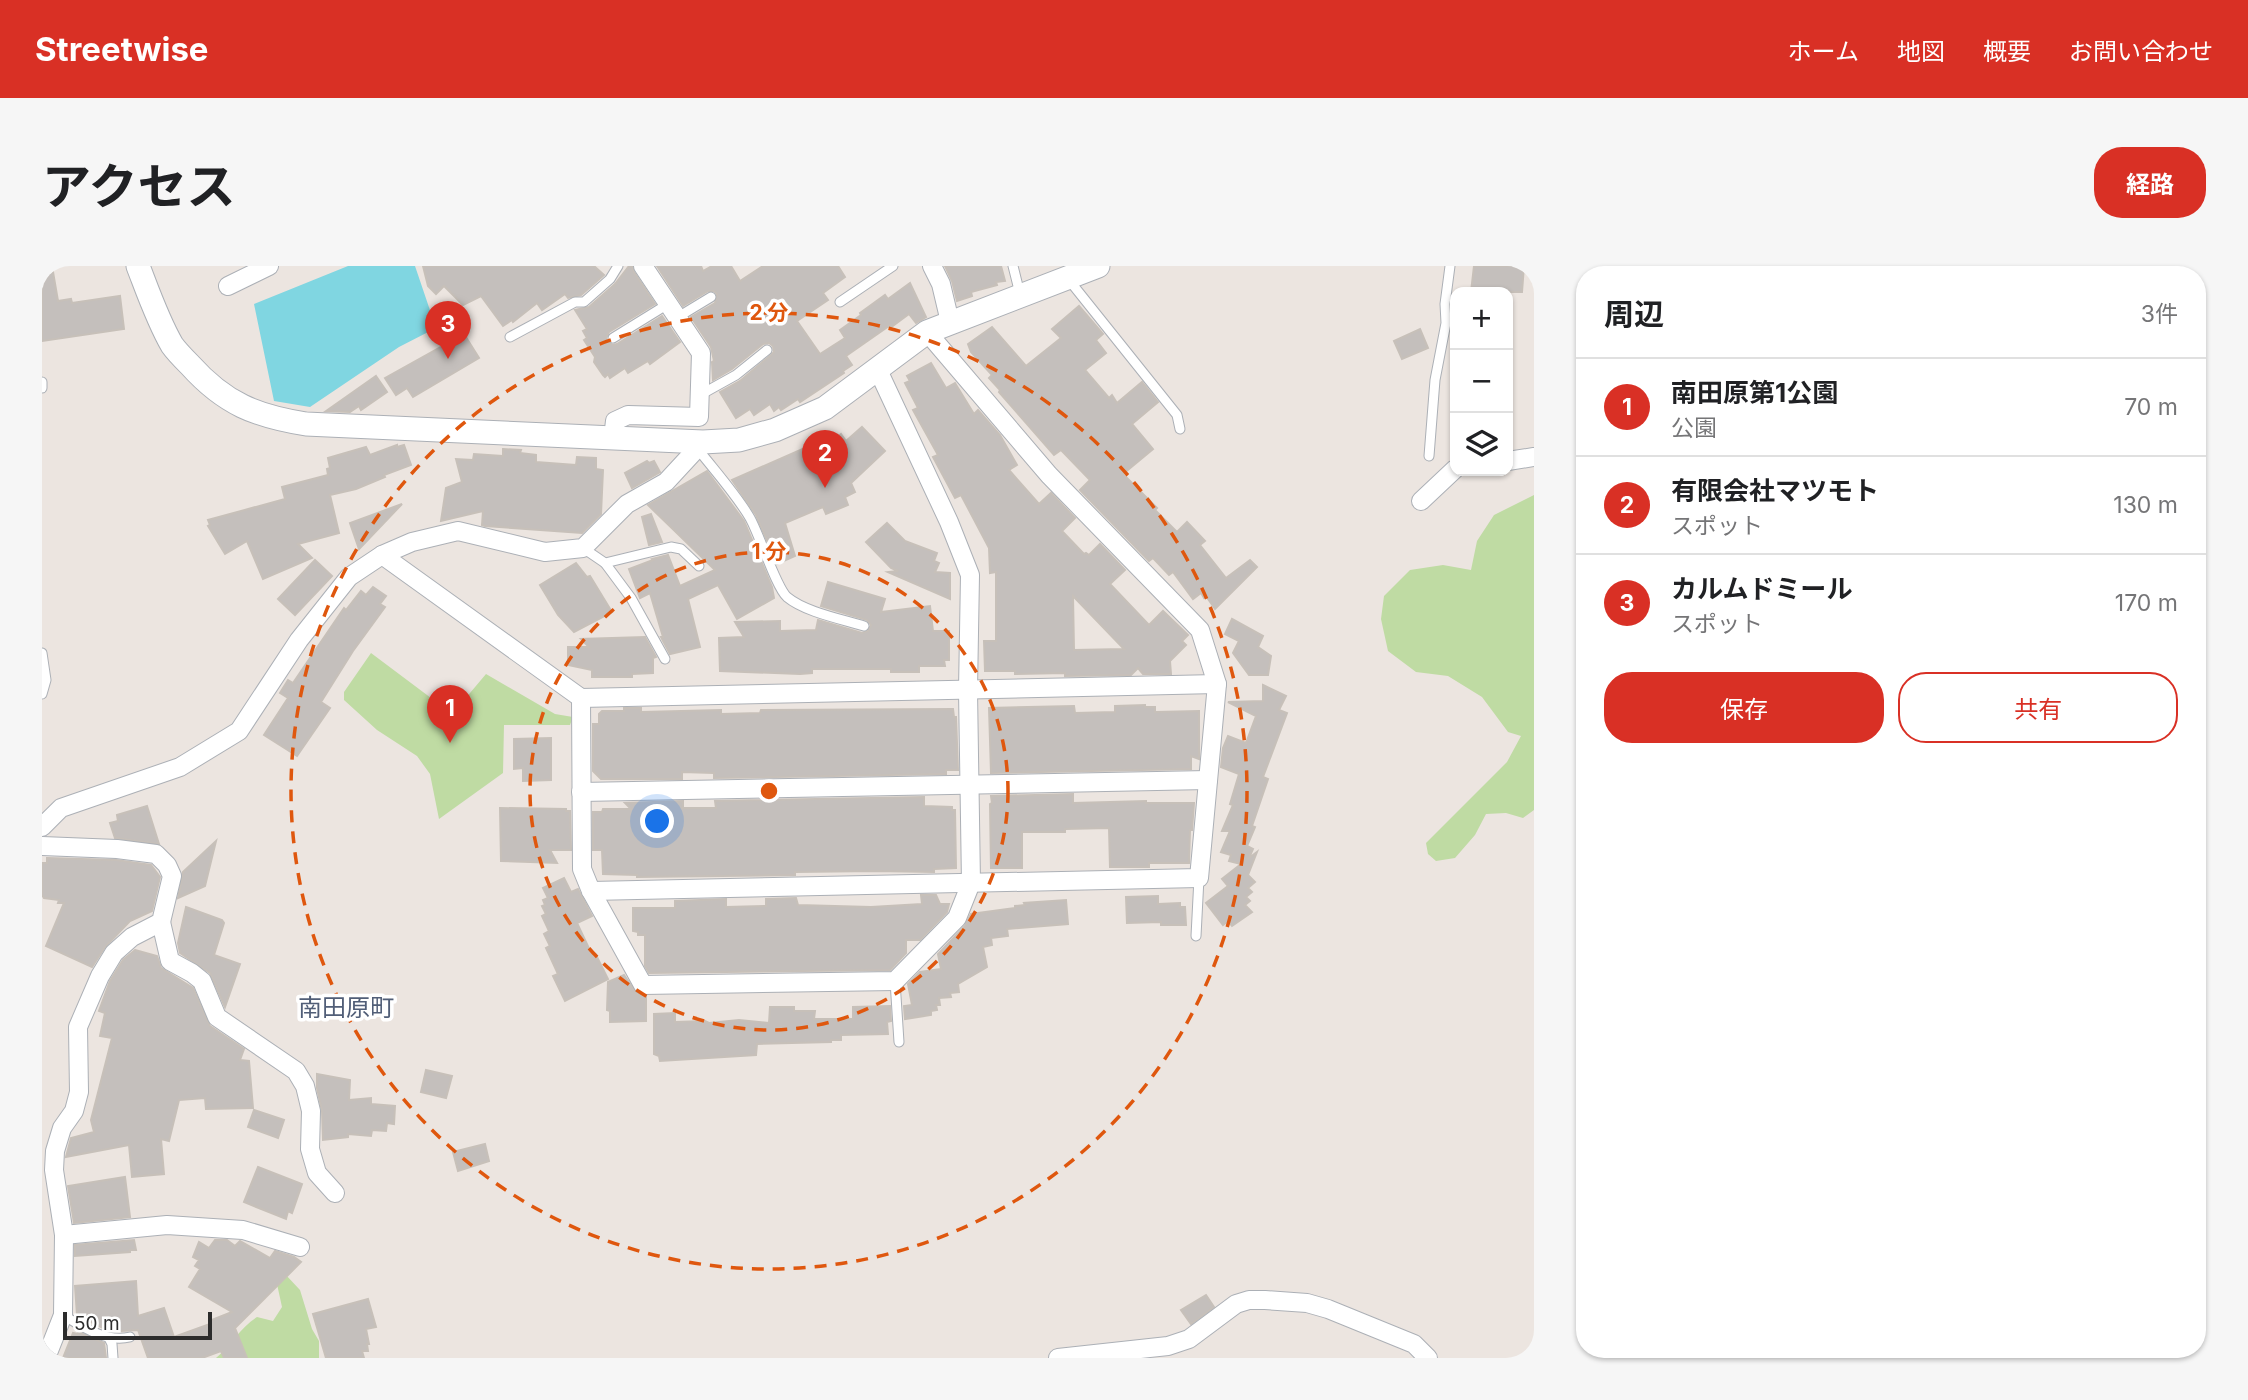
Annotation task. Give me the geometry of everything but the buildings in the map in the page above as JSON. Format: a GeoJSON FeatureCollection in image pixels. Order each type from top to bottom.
{"type":"FeatureCollection","features":[{"type":"Feature","properties":{"kind":"street"},"geometry":{"type":"LineString","coordinates":[[138,266],[173,346],[199,375],[221,394],[246,410],[272,419],[306,424],[613,438],[700,445],[775,430],[825,408],[927,332],[1097,266]]}},
{"type":"Feature","properties":{"kind":"street"},"geometry":{"type":"LineString","coordinates":[[228,286],[269,266]]}},
{"type":"Feature","properties":{"kind":"street"},"geometry":{"type":"LineString","coordinates":[[613,438],[615,421],[628,415],[699,416],[701,353],[643,266]]}},
{"type":"Feature","properties":{"kind":"street"},"geometry":{"type":"LineString","coordinates":[[932,266],[941,284],[950,322]]}},
{"type":"Feature","properties":{"kind":"street"},"geometry":{"type":"LineString","coordinates":[[591,891],[1199,878],[1217,684],[1200,630],[1049,475],[927,332]]}},
{"type":"Feature","properties":{"kind":"street"},"geometry":{"type":"LineString","coordinates":[[581,698],[582,869],[591,891],[643,985],[895,981],[957,918],[971,883],[968,690],[970,575],[949,522],[877,368]]}},
{"type":"Feature","properties":{"kind":"street"},"geometry":{"type":"LineString","coordinates":[[42,827],[61,808],[180,767],[239,731],[299,640],[349,576],[382,555],[412,542],[458,531],[545,552],[583,548],[627,504],[666,482],[700,445]]}},
{"type":"Feature","properties":{"kind":"street"},"geometry":{"type":"LineString","coordinates":[[1513,460],[1534,457]]}},
{"type":"Feature","properties":{"kind":"street"},"geometry":{"type":"LineString","coordinates":[[1421,500],[1450,474]]}},
{"type":"Feature","properties":{"kind":"street"},"geometry":{"type":"LineString","coordinates":[[382,555],[581,698],[1217,684]]}},
{"type":"Feature","properties":{"kind":"street"},"geometry":{"type":"LineString","coordinates":[[581,792],[1208,779]]}},
{"type":"Feature","properties":{"kind":"street"},"geometry":{"type":"LineString","coordinates":[[42,846],[156,853],[167,864],[172,876],[161,922],[170,961],[202,981],[217,1017],[275,1054],[296,1071],[305,1086],[311,1111],[310,1149],[317,1173],[335,1193]]}},
{"type":"Feature","properties":{"kind":"street"},"geometry":{"type":"LineString","coordinates":[[46,1358],[63,1315],[64,1235],[54,1171],[55,1151],[62,1128],[74,1111],[79,1092],[79,1027],[100,976],[114,953],[132,937],[161,922]]}},
{"type":"Feature","properties":{"kind":"street"},"geometry":{"type":"LineString","coordinates":[[64,1235],[167,1225],[243,1230],[300,1247]]}},
{"type":"Feature","properties":{"kind":"street"},"geometry":{"type":"LineString","coordinates":[[1058,1358],[1168,1346],[1189,1339],[1236,1304],[1257,1300],[1291,1301],[1328,1309],[1414,1344],[1427,1358]]}},
{"type":"Feature","properties":{"kind":"lane"},"geometry":{"type":"LineString","coordinates":[[510,337],[575,302],[584,302],[610,279],[618,266]]}},
{"type":"Feature","properties":{"kind":"lane"},"geometry":{"type":"LineString","coordinates":[[840,302],[893,266]]}},
{"type":"Feature","properties":{"kind":"lane"},"geometry":{"type":"LineString","coordinates":[[1013,266],[1020,295]]}},
{"type":"Feature","properties":{"kind":"lane"},"geometry":{"type":"LineString","coordinates":[[1429,456],[1435,380],[1446,323],[1445,304],[1450,266]]}},
{"type":"Feature","properties":{"kind":"lane"},"geometry":{"type":"LineString","coordinates":[[1067,278],[1177,415],[1180,429]]}},
{"type":"Feature","properties":{"kind":"lane"},"geometry":{"type":"LineString","coordinates":[[613,338],[712,297]]}},
{"type":"Feature","properties":{"kind":"lane"},"geometry":{"type":"LineString","coordinates":[[699,396],[736,375],[767,351]]}},
{"type":"Feature","properties":{"kind":"lane"},"geometry":{"type":"LineString","coordinates":[[42,382],[42,388]]}},
{"type":"Feature","properties":{"kind":"lane"},"geometry":{"type":"LineString","coordinates":[[700,445],[749,516],[781,589],[788,597],[804,607],[864,626]]}},
{"type":"Feature","properties":{"kind":"lane"},"geometry":{"type":"LineString","coordinates":[[604,563],[671,547],[681,550],[699,566]]}},
{"type":"Feature","properties":{"kind":"lane"},"geometry":{"type":"LineString","coordinates":[[583,548],[604,563],[631,598],[665,659]]}},
{"type":"Feature","properties":{"kind":"lane"},"geometry":{"type":"LineString","coordinates":[[42,653],[46,680],[42,694]]}},
{"type":"Feature","properties":{"kind":"lane"},"geometry":{"type":"LineString","coordinates":[[1196,936],[1199,878]]}},
{"type":"Feature","properties":{"kind":"lane"},"geometry":{"type":"LineString","coordinates":[[895,981],[899,1042]]}},
{"type":"Feature","properties":{"kind":"lane"},"geometry":{"type":"LineString","coordinates":[[63,1315],[109,1338],[120,1340],[130,1337]]}},
{"type":"Feature","properties":{"kind":"lane"},"geometry":{"type":"LineString","coordinates":[[109,1338],[113,1358]]}},
{"type":"Feature","properties":{"kind":"green space"},"geometry":{"type":"Polygon","coordinates":[[[1534,495],[1534,810],[1523,818],[1506,813],[1486,814],[1475,835],[1455,858],[1436,861],[1428,854],[1426,843],[1507,762],[1521,736],[1508,732],[1482,697],[1448,676],[1416,672],[1388,651],[1381,619],[1384,596],[1410,570],[1443,565],[1471,570],[1477,541],[1494,515],[1534,495]]]}},
{"type":"Feature","properties":{"kind":"green space"},"geometry":{"type":"Polygon","coordinates":[[[371,653],[451,713],[486,674],[555,714],[573,717],[570,725],[504,725],[503,773],[439,819],[430,774],[417,756],[377,730],[344,700],[344,692],[371,653]]]}},
{"type":"Feature","properties":{"kind":"green space"},"geometry":{"type":"Polygon","coordinates":[[[285,1274],[300,1290],[312,1329],[319,1341],[319,1358],[216,1358],[257,1317],[273,1321],[282,1307],[275,1275],[285,1274]]]}},
{"type":"Feature","properties":{"kind":"water"},"geometry":{"type":"Polygon","coordinates":[[[348,266],[415,266],[436,328],[399,347],[310,407],[274,401],[254,304],[348,266]]]}},
{"type":"Feature","properties":{"kind":"place","name":"カルムドミール"},"geometry":{"type":"Point","coordinates":[448,359]}},
{"type":"Feature","properties":{"kind":"place","name":"有限会社マツモト"},"geometry":{"type":"Point","coordinates":[825,488]}},
{"type":"Feature","properties":{"kind":"place","name":"南田原第1公園"},"geometry":{"type":"Point","coordinates":[450,743]}},
{"type":"Feature","properties":{"kind":"district","name":"南田原町"},"geometry":{"type":"Point","coordinates":[346,1008]}}]}
